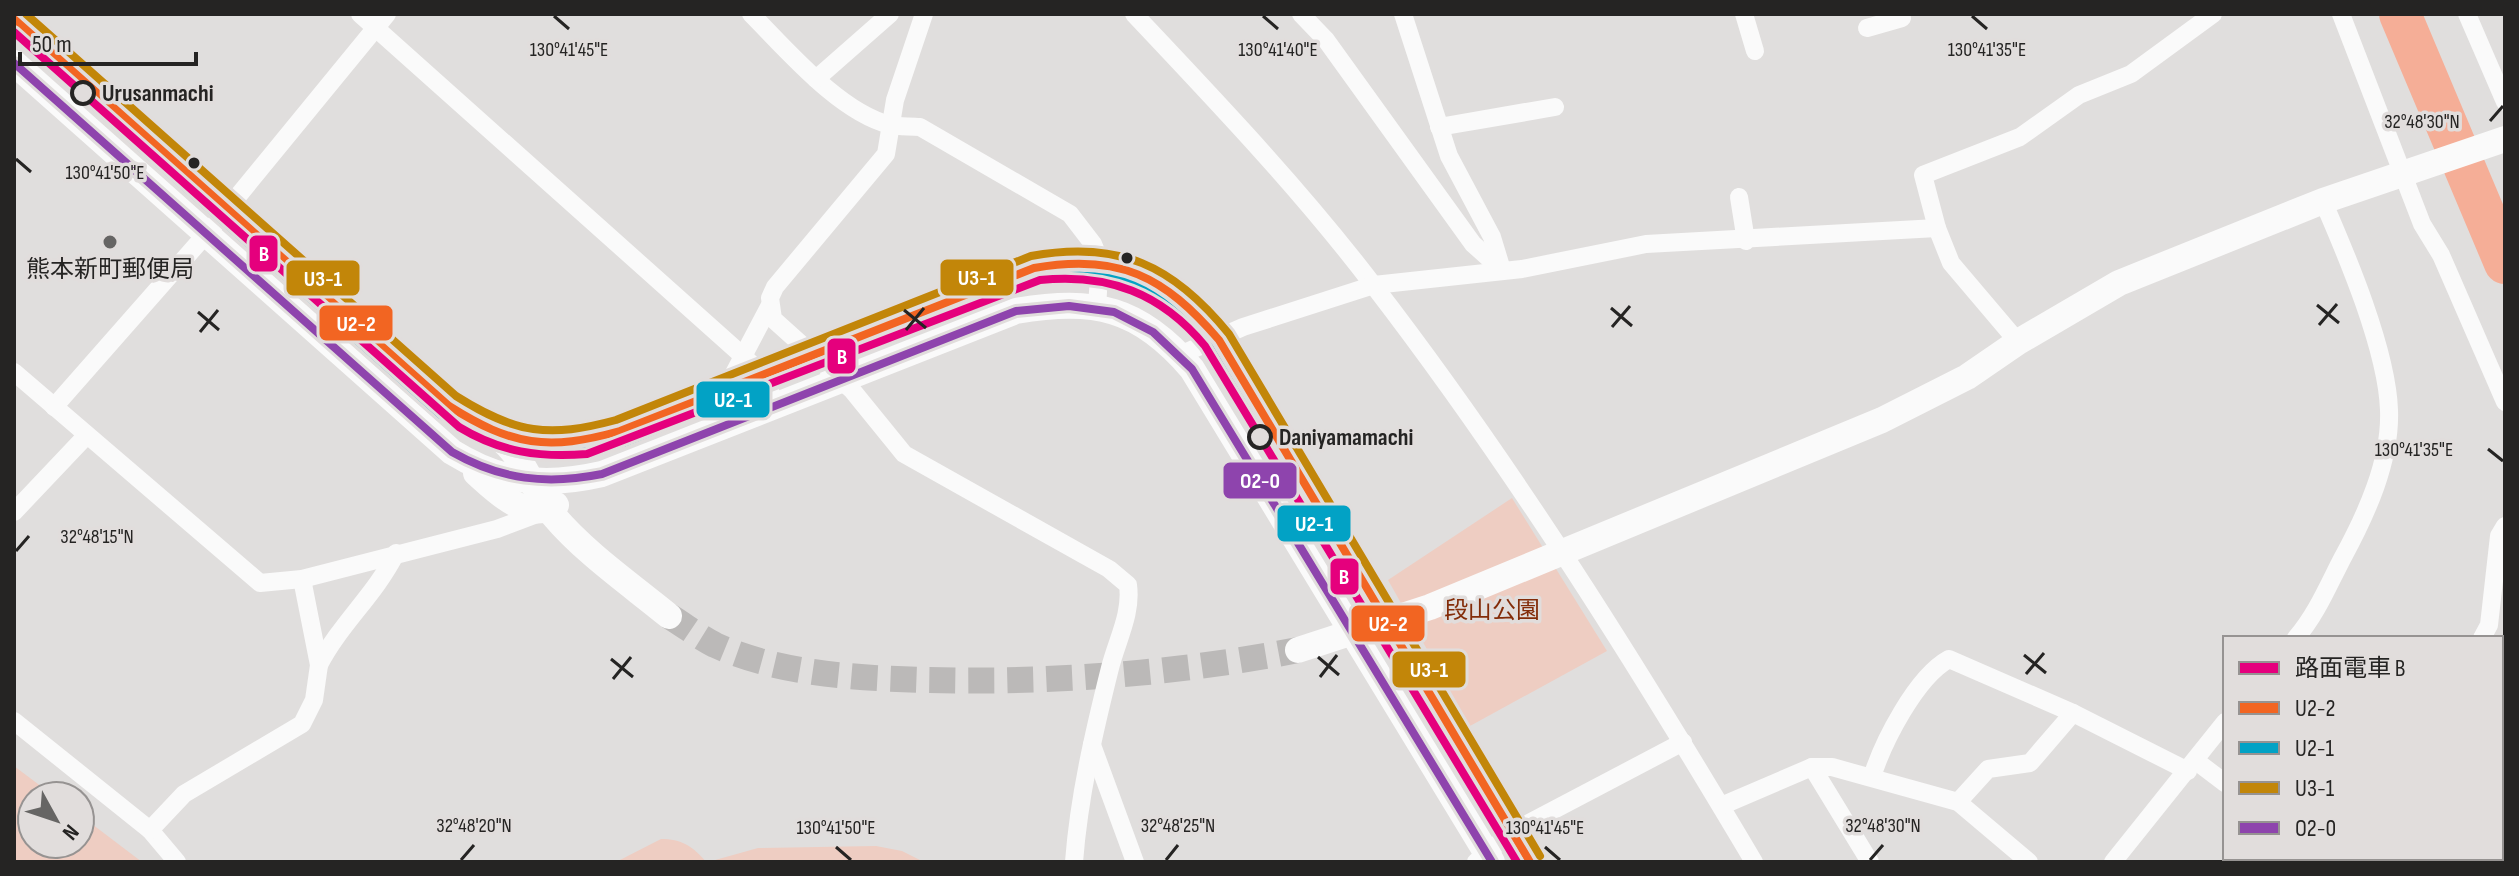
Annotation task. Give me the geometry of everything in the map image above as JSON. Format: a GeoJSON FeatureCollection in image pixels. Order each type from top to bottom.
{"type":"FeatureCollection","features":[{"type":"Feature","properties":{"kind":"street"},"geometry":{"type":"LineString","coordinates":[[360,14],[382,21],[743,356],[763,375],[776,405]]}},
{"type":"Feature","properties":{"kind":"street"},"geometry":{"type":"LineString","coordinates":[[751,14],[816,79],[867,115],[891,126],[920,127],[1070,214],[1093,244],[1100,261],[1097,307]]}},
{"type":"Feature","properties":{"kind":"street"},"geometry":{"type":"LineString","coordinates":[[816,79],[890,14]]}},
{"type":"Feature","properties":{"kind":"street"},"geometry":{"type":"LineString","coordinates":[[719,393],[730,381],[769,307],[775,287],[886,154],[895,100],[924,14]]}},
{"type":"Feature","properties":{"kind":"street"},"geometry":{"type":"LineString","coordinates":[[1134,14],[1242,128],[1374,285],[1518,487],[1683,742],[1754,862]]}},
{"type":"Feature","properties":{"kind":"street"},"geometry":{"type":"LineString","coordinates":[[1301,14],[1326,40],[1473,244],[1502,270]]}},
{"type":"Feature","properties":{"kind":"street"},"geometry":{"type":"LineString","coordinates":[[1403,14],[1449,156],[1492,237],[1502,270]]}},
{"type":"Feature","properties":{"kind":"street"},"geometry":{"type":"LineString","coordinates":[[1744,14],[1755,51]]}},
{"type":"Feature","properties":{"kind":"street"},"geometry":{"type":"LineString","coordinates":[[2018,342],[1951,263],[1937,228],[1923,175],[2020,137],[2079,95],[2131,74],[2213,14]]}},
{"type":"Feature","properties":{"kind":"street"},"geometry":{"type":"LineString","coordinates":[[2341,14],[2505,402]]}},
{"type":"Feature","properties":{"kind":"street"},"geometry":{"type":"LineString","coordinates":[[2467,14],[2505,102]]}},
{"type":"Feature","properties":{"kind":"street"},"geometry":{"type":"LineString","coordinates":[[1867,28],[1902,18]]}},
{"type":"Feature","properties":{"kind":"street"},"geometry":{"type":"LineString","coordinates":[[14,19],[449,406],[494,434],[546,483]]}},
{"type":"Feature","properties":{"kind":"street"},"geometry":{"type":"LineString","coordinates":[[54,407],[206,234],[382,21]]}},
{"type":"Feature","properties":{"kind":"street"},"geometry":{"type":"LineString","coordinates":[[14,63],[516,506],[548,510]]}},
{"type":"Feature","properties":{"kind":"street"},"geometry":{"type":"LineString","coordinates":[[1439,127],[1555,107]]}},
{"type":"Feature","properties":{"kind":"street"},"geometry":{"type":"LineString","coordinates":[[1298,650],[1430,607],[1882,420],[1967,377],[2018,342],[2119,283],[2323,201],[2505,139]]}},
{"type":"Feature","properties":{"kind":"street"},"geometry":{"type":"LineString","coordinates":[[1739,197],[1746,241]]}},
{"type":"Feature","properties":{"kind":"street"},"geometry":{"type":"LineString","coordinates":[[2298,636],[2308,624],[2357,532],[2381,471],[2389,412],[2375,342],[2323,201]]}},
{"type":"Feature","properties":{"kind":"street"},"geometry":{"type":"LineString","coordinates":[[1180,355],[1243,327],[1374,285],[1522,269],[1646,244],[1746,241],[1937,228]]}},
{"type":"Feature","properties":{"kind":"street"},"geometry":{"type":"LineString","coordinates":[[494,434],[549,447],[580,443],[719,393],[813,353],[1034,268],[1061,261],[1100,261],[1133,268],[1172,292],[1197,313],[1219,340],[1530,862]]}},
{"type":"Feature","properties":{"kind":"street"},"geometry":{"type":"LineString","coordinates":[[14,372],[251,579],[272,584],[497,529],[548,510],[602,474],[1016,311],[1060,305],[1097,307],[1125,314],[1147,326],[1180,355],[1203,386],[1484,859],[1512,832],[1683,742]]}},
{"type":"Feature","properties":{"kind":"street"},"geometry":{"type":"LineString","coordinates":[[769,307],[773,319],[840,378],[904,454],[1109,569],[1128,585],[1130,602],[1110,665],[1082,785],[1074,862]]}},
{"type":"Feature","properties":{"kind":"street"},"geometry":{"type":"LineString","coordinates":[[620,431],[546,483],[538,497],[566,531],[669,616]]}},
{"type":"Feature","properties":{"kind":"street"},"geometry":{"type":"LineString","coordinates":[[14,512],[86,436]]}},
{"type":"Feature","properties":{"kind":"street"},"geometry":{"type":"LineString","coordinates":[[452,452],[499,476],[546,483],[602,474]]}},
{"type":"Feature","properties":{"kind":"street"},"geometry":{"type":"LineString","coordinates":[[2483,636],[2489,625],[2499,536],[2505,526]]}},
{"type":"Feature","properties":{"kind":"street"},"geometry":{"type":"LineString","coordinates":[[150,830],[184,794],[302,724],[314,700],[319,665],[334,635],[384,576],[396,553]]}},
{"type":"Feature","properties":{"kind":"street"},"geometry":{"type":"LineString","coordinates":[[302,579],[319,665]]}},
{"type":"Feature","properties":{"kind":"street"},"geometry":{"type":"LineString","coordinates":[[1872,777],[1882,743],[1908,704],[1949,659],[2223,782]]}},
{"type":"Feature","properties":{"kind":"street"},"geometry":{"type":"LineString","coordinates":[[1958,802],[1988,769],[2030,763],[2073,713]]}},
{"type":"Feature","properties":{"kind":"street"},"geometry":{"type":"LineString","coordinates":[[14,721],[150,830],[177,862]]}},
{"type":"Feature","properties":{"kind":"street"},"geometry":{"type":"LineString","coordinates":[[2113,862],[2223,725]]}},
{"type":"Feature","properties":{"kind":"street"},"geometry":{"type":"LineString","coordinates":[[1092,745],[1135,862]]}},
{"type":"Feature","properties":{"kind":"street"},"geometry":{"type":"LineString","coordinates":[[1721,806],[1812,767],[1832,767],[1958,802],[2029,862]]}},
{"type":"Feature","properties":{"kind":"street"},"geometry":{"type":"LineString","coordinates":[[1812,767],[1870,862]]}},
{"type":"Feature","properties":{"kind":"green space","name":"段山公園"},"geometry":{"type":"Polygon","coordinates":[[[1512,498],[1607,651],[1470,726],[1388,580],[1512,498]]]}},
{"type":"Feature","properties":{"kind":"green space"},"geometry":{"type":"Polygon","coordinates":[[[14,766],[33,780],[16,780],[16,860],[96,860],[96,827],[142,862],[14,862],[14,766]]]}},
{"type":"Feature","properties":{"kind":"green space"},"geometry":{"type":"Polygon","coordinates":[[[661,839],[686,844],[706,862],[616,862],[661,839]]]}},
{"type":"Feature","properties":{"kind":"green space"},"geometry":{"type":"Polygon","coordinates":[[[876,846],[902,851],[924,862],[708,862],[758,848],[876,846]]]}},
{"type":"Feature","properties":{"kind":"waterway"},"geometry":{"type":"LineString","coordinates":[[2400,14],[2505,263]]}},
{"type":"Feature","properties":{"kind":"tunnel"},"geometry":{"type":"LineString","coordinates":[[669,616],[709,642],[740,655],[818,673],[871,678],[971,681],[1112,675],[1205,665],[1298,650]]}},
{"type":"Feature","properties":{"kind":"tram line","name":"B"},"geometry":{"type":"LineString","coordinates":[[14,32],[459,427],[505,448],[537,454],[587,454],[1040,280],[1088,280],[1132,290],[1151,300],[1170,312],[1205,346],[1517,862]]}},
{"type":"Feature","properties":{"kind":"transit line","name":"U3-1"},"geometry":{"type":"LineString","coordinates":[[26,14],[456,396],[477,409],[515,425],[552,430],[616,420],[1031,256],[1062,252],[1118,255],[1165,275],[1187,290],[1229,334],[1540,856]]}},
{"type":"Feature","properties":{"kind":"transit line","name":"U2-2"},"geometry":{"type":"LineString","coordinates":[[14,19],[449,406],[492,430],[512,437],[531,441],[572,441],[620,431],[1034,268],[1064,264],[1115,267],[1159,285],[1199,318],[1219,340],[1530,862]]}},
{"type":"Feature","properties":{"kind":"transit line","name":"U2-1"},"geometry":{"type":"LineString","coordinates":[[14,35],[441,415],[486,441],[528,453],[572,453],[623,443],[1037,280],[1065,276],[1113,279],[1153,296],[1172,310],[1209,347],[1516,862]]}},
{"type":"Feature","properties":{"kind":"transit line","name":"O2-0"},"geometry":{"type":"LineString","coordinates":[[14,63],[452,452],[506,474],[543,479],[602,474],[1016,311],[1069,306],[1114,312],[1153,332],[1192,369],[1492,862]]}},
{"type":"Feature","properties":{"kind":"place","name":"Urusanmachi"},"geometry":{"type":"Point","coordinates":[83,93]}},
{"type":"Feature","properties":{"kind":"place","name":"熊本新町郵便局"},"geometry":{"type":"Point","coordinates":[110,242]}},
{"type":"Feature","properties":{"kind":"place","name":"Daniyamamachi"},"geometry":{"type":"Point","coordinates":[1260,437]}}]}
